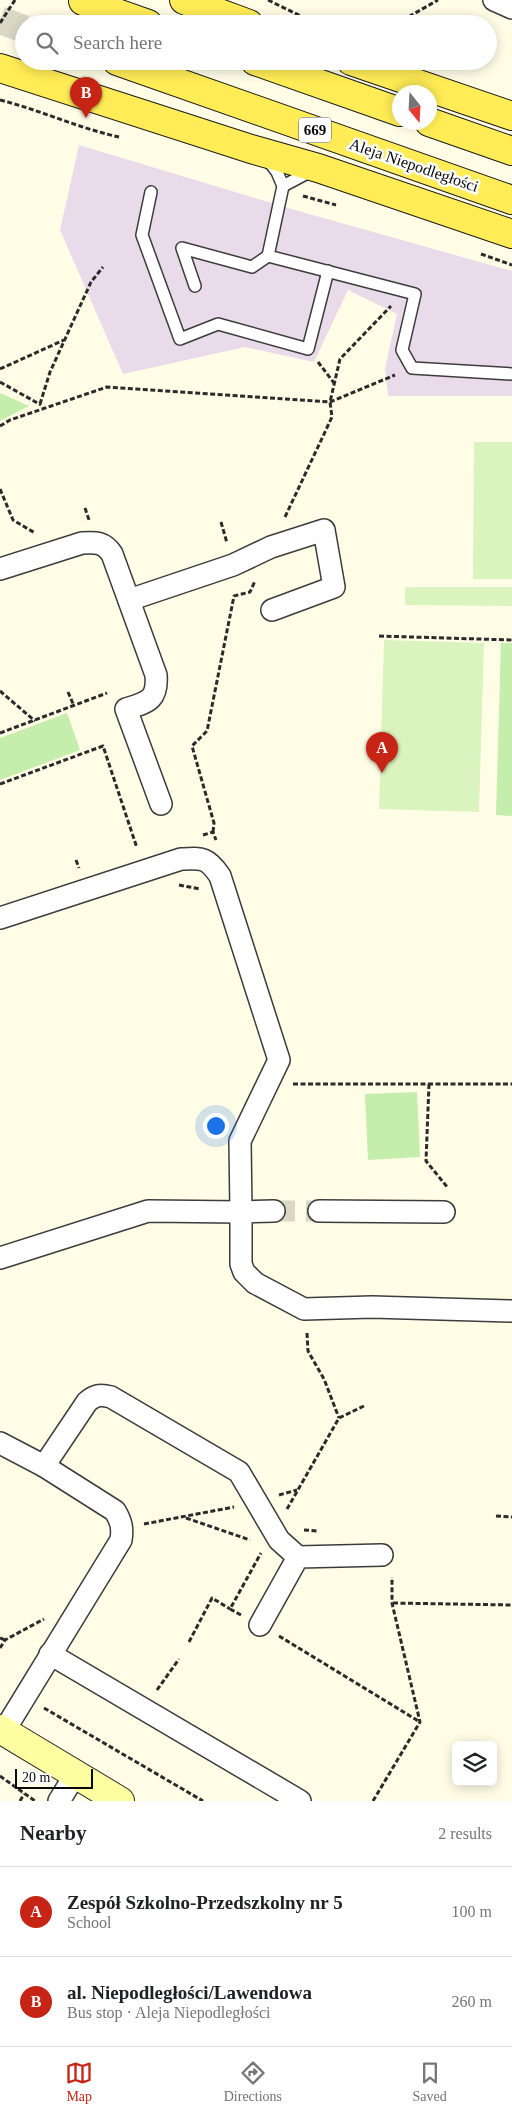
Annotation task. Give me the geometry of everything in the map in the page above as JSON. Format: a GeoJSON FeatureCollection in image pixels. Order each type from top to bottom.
{"type":"FeatureCollection","features":[{"type":"Feature","properties":{"kind":"main road"},"geometry":{"type":"LineString","coordinates":[[184,0],[225,15]]}},
{"type":"Feature","properties":{"kind":"main road"},"geometry":{"type":"LineString","coordinates":[[83,1],[123,15]]}},
{"type":"Feature","properties":{"kind":"main road"},"geometry":{"type":"LineString","coordinates":[[0,68],[251,149],[318,168],[512,234]]}},
{"type":"Feature","properties":{"kind":"main road","name":"Aleja Niepodległości"},"geometry":{"type":"LineString","coordinates":[[143,70],[512,200]]}},
{"type":"Feature","properties":{"kind":"main road"},"geometry":{"type":"LineString","coordinates":[[281,70],[392,109]]}},
{"type":"Feature","properties":{"kind":"main road"},"geometry":{"type":"LineString","coordinates":[[377,70],[512,116]]}},
{"type":"Feature","properties":{"kind":"main road"},"geometry":{"type":"LineString","coordinates":[[437,125],[512,151]]}},
{"type":"Feature","properties":{"kind":"street"},"geometry":{"type":"LineString","coordinates":[[494,0],[512,8]]}},
{"type":"Feature","properties":{"kind":"street"},"geometry":{"type":"LineString","coordinates":[[129,600],[233,566],[271,547],[324,530],[334,587],[272,610]]}},
{"type":"Feature","properties":{"kind":"street"},"geometry":{"type":"LineString","coordinates":[[0,569],[82,543],[95,542],[106,546],[112,554],[156,675],[157,688],[152,698],[126,709],[161,804]]}},
{"type":"Feature","properties":{"kind":"street"},"geometry":{"type":"LineString","coordinates":[[0,918],[181,859],[201,858],[212,864],[220,876],[279,1060],[240,1141],[242,1264],[244,1272],[255,1283],[304,1309],[372,1307],[512,1310]]}},
{"type":"Feature","properties":{"kind":"street"},"geometry":{"type":"LineString","coordinates":[[319,1210],[444,1212]]}},
{"type":"Feature","properties":{"kind":"street"},"geometry":{"type":"LineString","coordinates":[[0,1258],[148,1211],[274,1211]]}},
{"type":"Feature","properties":{"kind":"street"},"geometry":{"type":"LineString","coordinates":[[44,1466],[87,1402],[93,1397],[102,1395],[111,1397],[239,1472],[279,1540],[298,1557],[382,1555]]}},
{"type":"Feature","properties":{"kind":"street"},"geometry":{"type":"LineString","coordinates":[[0,1443],[44,1466],[115,1511],[120,1521],[122,1532],[121,1540],[25,1697],[2,1730],[120,1801]]}},
{"type":"Feature","properties":{"kind":"street"},"geometry":{"type":"LineString","coordinates":[[260,1625],[298,1557]]}},
{"type":"Feature","properties":{"kind":"street"},"geometry":{"type":"LineString","coordinates":[[50,1654],[300,1801]]}},
{"type":"Feature","properties":{"kind":"street"},"geometry":{"type":"LineString","coordinates":[[59,1801],[75,1775]]}},
{"type":"Feature","properties":{"kind":"lane"},"geometry":{"type":"LineString","coordinates":[[195,286],[182,248],[252,267],[268,256],[283,186],[277,172],[267,158],[251,149]]}},
{"type":"Feature","properties":{"kind":"lane"},"geometry":{"type":"LineString","coordinates":[[283,186],[318,168]]}},
{"type":"Feature","properties":{"kind":"lane"},"geometry":{"type":"LineString","coordinates":[[151,192],[142,235],[180,339],[218,324],[308,350],[328,271]]}},
{"type":"Feature","properties":{"kind":"lane"},"geometry":{"type":"LineString","coordinates":[[268,256],[415,294],[402,350],[412,368],[512,374]]}},
{"type":"Feature","properties":{"kind":"path"},"geometry":{"type":"LineString","coordinates":[[0,23],[15,0]]}},
{"type":"Feature","properties":{"kind":"path"},"geometry":{"type":"LineString","coordinates":[[268,0],[299,15]]}},
{"type":"Feature","properties":{"kind":"path"},"geometry":{"type":"LineString","coordinates":[[412,15],[438,0]]}},
{"type":"Feature","properties":{"kind":"path"},"geometry":{"type":"LineString","coordinates":[[40,404],[64,340],[91,282],[102,267]]}},
{"type":"Feature","properties":{"kind":"path"},"geometry":{"type":"LineString","coordinates":[[213,832],[214,823],[192,746],[207,731],[234,596],[250,592],[332,417],[330,402],[340,359],[396,302],[400,290]]}},
{"type":"Feature","properties":{"kind":"path"},"geometry":{"type":"LineString","coordinates":[[0,369],[64,340]]}},
{"type":"Feature","properties":{"kind":"path"},"geometry":{"type":"LineString","coordinates":[[308,350],[334,384]]}},
{"type":"Feature","properties":{"kind":"path"},"geometry":{"type":"LineString","coordinates":[[0,426],[10,420],[107,387],[330,402],[412,368]]}},
{"type":"Feature","properties":{"kind":"path"},"geometry":{"type":"LineString","coordinates":[[0,382],[46,408]]}},
{"type":"Feature","properties":{"kind":"path"},"geometry":{"type":"LineString","coordinates":[[0,489],[13,520],[36,533]]}},
{"type":"Feature","properties":{"kind":"path"},"geometry":{"type":"LineString","coordinates":[[379,636],[512,640]]}},
{"type":"Feature","properties":{"kind":"path"},"geometry":{"type":"LineString","coordinates":[[0,691],[35,721]]}},
{"type":"Feature","properties":{"kind":"path"},"geometry":{"type":"LineString","coordinates":[[68,692],[74,706]]}},
{"type":"Feature","properties":{"kind":"path"},"geometry":{"type":"LineString","coordinates":[[0,733],[111,692]]}},
{"type":"Feature","properties":{"kind":"path"},"geometry":{"type":"LineString","coordinates":[[0,784],[103,746],[140,856]]}},
{"type":"Feature","properties":{"kind":"path"},"geometry":{"type":"LineString","coordinates":[[268,1084],[512,1084]]}},
{"type":"Feature","properties":{"kind":"path"},"geometry":{"type":"LineString","coordinates":[[428,1084],[426,1160],[450,1191]]}},
{"type":"Feature","properties":{"kind":"path"},"geometry":{"type":"LineString","coordinates":[[304,1309],[308,1351],[324,1379],[339,1418]]}},
{"type":"Feature","properties":{"kind":"path"},"geometry":{"type":"LineString","coordinates":[[144,1524],[185,1518],[257,1502],[297,1490]]}},
{"type":"Feature","properties":{"kind":"path"},"geometry":{"type":"LineString","coordinates":[[496,1516],[512,1516]]}},
{"type":"Feature","properties":{"kind":"path"},"geometry":{"type":"LineString","coordinates":[[185,1518],[256,1542]]}},
{"type":"Feature","properties":{"kind":"path"},"geometry":{"type":"LineString","coordinates":[[304,1530],[323,1531]]}},
{"type":"Feature","properties":{"kind":"path"},"geometry":{"type":"LineString","coordinates":[[373,1801],[420,1722],[392,1604],[392,1575]]}},
{"type":"Feature","properties":{"kind":"path"},"geometry":{"type":"LineString","coordinates":[[189,1642],[212,1598],[230,1609]]}},
{"type":"Feature","properties":{"kind":"path"},"geometry":{"type":"LineString","coordinates":[[392,1604],[512,1605]]}},
{"type":"Feature","properties":{"kind":"path"},"geometry":{"type":"LineString","coordinates":[[0,1648],[4,1640],[46,1618]]}},
{"type":"Feature","properties":{"kind":"path"},"geometry":{"type":"LineString","coordinates":[[260,1625],[420,1722]]}},
{"type":"Feature","properties":{"kind":"path"},"geometry":{"type":"LineString","coordinates":[[0,1638],[4,1640]]}},
{"type":"Feature","properties":{"kind":"path"},"geometry":{"type":"LineString","coordinates":[[156,1691],[179,1659]]}},
{"type":"Feature","properties":{"kind":"path"},"geometry":{"type":"LineString","coordinates":[[25,1697],[203,1801]]}},
{"type":"Feature","properties":{"kind":"path"},"geometry":{"type":"LineString","coordinates":[[0,1776],[35,1801]]}},
{"type":"Feature","properties":{"kind":"path"},"geometry":{"type":"LineString","coordinates":[[20,1801],[24,1794]]}},
{"type":"Feature","properties":{"kind":"shaded area"},"geometry":{"type":"Polygon","coordinates":[[[79,145],[295,210],[512,271],[512,396],[388,396],[385,368],[397,314],[348,290],[314,362],[245,347],[123,374],[60,230],[79,145]]]}},
{"type":"Feature","properties":{"kind":"green space"},"geometry":{"type":"Polygon","coordinates":[[[0,393],[29,406],[0,421],[0,393]]]}},
{"type":"Feature","properties":{"kind":"green space"},"geometry":{"type":"Polygon","coordinates":[[[474,442],[512,442],[512,579],[473,579],[474,442]]]}},
{"type":"Feature","properties":{"kind":"green space"},"geometry":{"type":"Polygon","coordinates":[[[405,587],[512,587],[512,606],[405,605],[405,587]]]}},
{"type":"Feature","properties":{"kind":"green space"},"geometry":{"type":"Polygon","coordinates":[[[384,640],[484,643],[479,812],[379,809],[384,640]]]}},
{"type":"Feature","properties":{"kind":"green space"},"geometry":{"type":"Polygon","coordinates":[[[501,643],[512,643],[512,816],[496,815],[501,643]]]}},
{"type":"Feature","properties":{"kind":"green space"},"geometry":{"type":"Polygon","coordinates":[[[67,713],[80,750],[0,780],[0,738],[67,713]]]}},
{"type":"Feature","properties":{"kind":"green space"},"geometry":{"type":"Polygon","coordinates":[[[417,1092],[420,1157],[368,1160],[365,1094],[417,1092]]]}},
{"type":"Feature","properties":{"kind":"tunnel"},"geometry":{"type":"LineString","coordinates":[[0,20],[15,26]]}},
{"type":"Feature","properties":{"kind":"tunnel"},"geometry":{"type":"LineString","coordinates":[[274,1211],[319,1211]]}},
{"type":"Feature","properties":{"kind":"place","name":"al. Niepodległości/Lawendowa"},"geometry":{"type":"Point","coordinates":[86,118]}},
{"type":"Feature","properties":{"kind":"place","name":"Zespół Szkolno-Przedszkolny nr 5"},"geometry":{"type":"Point","coordinates":[382,773]}}]}
